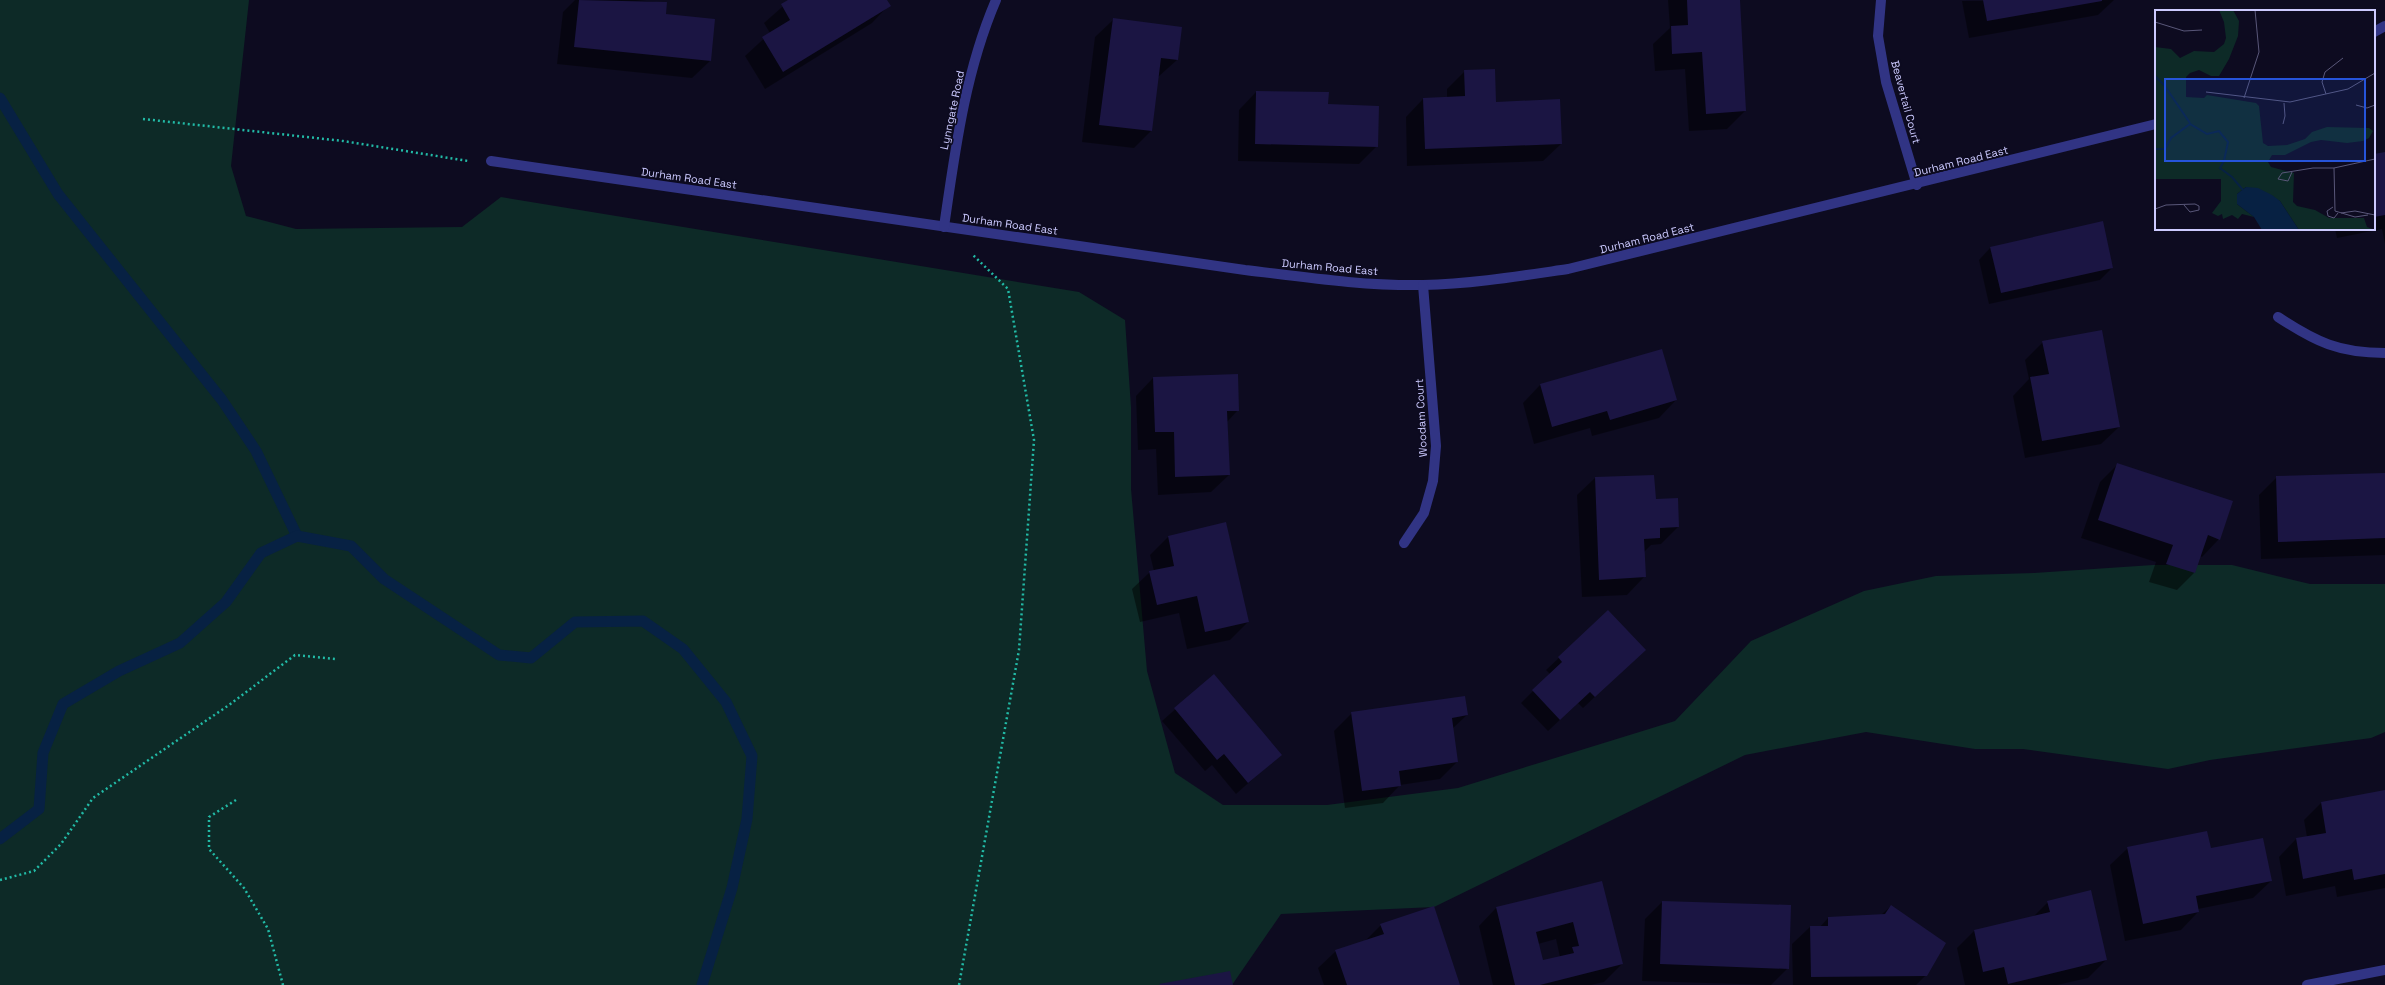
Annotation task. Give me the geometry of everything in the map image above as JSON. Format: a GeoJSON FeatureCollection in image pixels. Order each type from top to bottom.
{"type":"FeatureCollection","features":[{"type":"Feature","properties":{"kind":"street","name":"Lynngate Road"},"geometry":{"type":"LineString","coordinates":[[944,227],[958,131],[975,61],[996,0]]}},
{"type":"Feature","properties":{"kind":"street","name":"Beavertail Court"},"geometry":{"type":"LineString","coordinates":[[1881,0],[1878,36],[1886,82],[1917,184]]}},
{"type":"Feature","properties":{"kind":"street"},"geometry":{"type":"LineString","coordinates":[[2375,31],[2385,26]]}},
{"type":"Feature","properties":{"kind":"street","name":"Durham Road East"},"geometry":{"type":"LineString","coordinates":[[491,161],[944,227],[1342,282],[1423,285],[1494,279],[1568,269],[2155,124]]}},
{"type":"Feature","properties":{"kind":"street","name":"Woodam Court"},"geometry":{"type":"LineString","coordinates":[[1404,543],[1424,513],[1433,481],[1436,446],[1423,285]]}},
{"type":"Feature","properties":{"kind":"street"},"geometry":{"type":"LineString","coordinates":[[2278,317],[2308,336],[2336,348],[2385,353]]}},
{"type":"Feature","properties":{"kind":"street"},"geometry":{"type":"LineString","coordinates":[[2307,985],[2385,970]]}},
{"type":"Feature","properties":{"kind":"path"},"geometry":{"type":"LineString","coordinates":[[143,119],[343,141],[460,161],[491,161]]}},
{"type":"Feature","properties":{"kind":"path"},"geometry":{"type":"LineString","coordinates":[[944,227],[1008,289],[1034,440],[1019,650],[974,895],[960,985]]}},
{"type":"Feature","properties":{"kind":"path"},"geometry":{"type":"LineString","coordinates":[[0,880],[34,871],[61,844],[93,798],[229,705],[295,655],[336,659]]}},
{"type":"Feature","properties":{"kind":"path"},"geometry":{"type":"LineString","coordinates":[[236,800],[210,817],[210,849],[244,888],[268,929],[284,985]]}},
{"type":"Feature","properties":{"kind":"green space"},"geometry":{"type":"Polygon","coordinates":[[[0,0],[249,0],[231,166],[246,216],[296,229],[462,227],[501,197],[1079,292],[1125,320],[1131,407],[1131,489],[1147,671],[1175,773],[1223,805],[1327,805],[1458,788],[1675,721],[1751,641],[1864,591],[1936,576],[2034,573],[2153,565],[2232,565],[2310,584],[2385,584],[2385,732],[2371,738],[2210,760],[2168,769],[2023,749],[1975,749],[1866,732],[1745,755],[1434,907],[1281,914],[1232,985],[0,985],[0,0]]]}},
{"type":"Feature","properties":{"kind":"building"},"geometry":{"type":"Polygon","coordinates":[[[579,0],[667,2],[666,14],[715,19],[711,61],[574,47],[579,0]]]}},
{"type":"Feature","properties":{"kind":"building"},"geometry":{"type":"Polygon","coordinates":[[[788,0],[887,0],[891,6],[783,72],[762,37],[790,20],[781,4],[788,0]]]}},
{"type":"Feature","properties":{"kind":"building"},"geometry":{"type":"Polygon","coordinates":[[[1687,0],[1740,0],[1746,111],[1706,114],[1702,52],[1672,54],[1671,26],[1688,25],[1687,0]]]}},
{"type":"Feature","properties":{"kind":"building"},"geometry":{"type":"Polygon","coordinates":[[[1983,0],[2102,0],[2102,1],[1987,21],[1983,0]]]}},
{"type":"Feature","properties":{"kind":"building"},"geometry":{"type":"Polygon","coordinates":[[[1113,18],[1182,27],[1178,60],[1161,58],[1152,131],[1099,125],[1113,18]]]}},
{"type":"Feature","properties":{"kind":"building"},"geometry":{"type":"Polygon","coordinates":[[[1495,69],[1496,102],[1560,99],[1562,144],[1425,149],[1423,98],[1465,96],[1464,70],[1495,69]]]}},
{"type":"Feature","properties":{"kind":"building"},"geometry":{"type":"Polygon","coordinates":[[[1256,91],[1329,92],[1328,104],[1379,106],[1378,147],[1255,144],[1256,91]]]}},
{"type":"Feature","properties":{"kind":"building"},"geometry":{"type":"Polygon","coordinates":[[[2385,152],[2385,215],[2375,217],[2375,154],[2385,152]]]}},
{"type":"Feature","properties":{"kind":"building"},"geometry":{"type":"Polygon","coordinates":[[[2103,221],[2113,268],[2001,293],[1990,247],[2103,221]]]}},
{"type":"Feature","properties":{"kind":"building"},"geometry":{"type":"Polygon","coordinates":[[[2102,330],[2120,427],[2042,441],[2030,377],[2049,374],[2042,341],[2102,330]]]}},
{"type":"Feature","properties":{"kind":"building"},"geometry":{"type":"Polygon","coordinates":[[[1662,349],[1677,400],[1610,420],[1607,411],[1552,427],[1540,384],[1662,349]]]}},
{"type":"Feature","properties":{"kind":"building"},"geometry":{"type":"Polygon","coordinates":[[[1238,374],[1239,411],[1227,411],[1230,475],[1175,477],[1174,432],[1155,432],[1153,377],[1238,374]]]}},
{"type":"Feature","properties":{"kind":"building"},"geometry":{"type":"Polygon","coordinates":[[[2117,463],[2233,501],[2220,540],[2208,535],[2195,573],[2166,564],[2173,545],[2098,520],[2117,463]]]}},
{"type":"Feature","properties":{"kind":"building"},"geometry":{"type":"Polygon","coordinates":[[[2385,473],[2385,538],[2278,542],[2276,476],[2385,473]]]}},
{"type":"Feature","properties":{"kind":"building"},"geometry":{"type":"Polygon","coordinates":[[[1654,475],[1656,499],[1678,498],[1679,527],[1660,528],[1660,538],[1644,539],[1646,577],[1599,580],[1595,477],[1654,475]]]}},
{"type":"Feature","properties":{"kind":"building"},"geometry":{"type":"Polygon","coordinates":[[[1226,522],[1249,622],[1205,632],[1197,596],[1157,605],[1149,571],[1174,566],[1168,536],[1226,522]]]}},
{"type":"Feature","properties":{"kind":"building"},"geometry":{"type":"Polygon","coordinates":[[[1608,610],[1646,650],[1595,697],[1590,692],[1560,720],[1532,690],[1562,662],[1558,657],[1608,610]]]}},
{"type":"Feature","properties":{"kind":"building"},"geometry":{"type":"Polygon","coordinates":[[[1214,674],[1282,755],[1248,783],[1224,754],[1217,760],[1174,708],[1214,674]]]}},
{"type":"Feature","properties":{"kind":"building"},"geometry":{"type":"Polygon","coordinates":[[[1465,696],[1468,715],[1452,718],[1458,762],[1399,771],[1401,786],[1362,791],[1351,712],[1465,696]]]}},
{"type":"Feature","properties":{"kind":"building"},"geometry":{"type":"Polygon","coordinates":[[[2385,790],[2385,874],[2354,880],[2352,869],[2303,879],[2296,838],[2326,833],[2321,802],[2385,790]]]}},
{"type":"Feature","properties":{"kind":"building"},"geometry":{"type":"Polygon","coordinates":[[[2207,831],[2211,848],[2263,838],[2272,881],[2196,896],[2199,912],[2143,924],[2127,847],[2207,831]]]}},
{"type":"Feature","properties":{"kind":"building"},"geometry":{"type":"Polygon","coordinates":[[[1602,881],[1623,964],[1540,985],[1515,985],[1496,907],[1602,881]],[[1573,922],[1536,932],[1543,960],[1574,953],[1572,947],[1579,946],[1573,922]]]}},
{"type":"Feature","properties":{"kind":"building"},"geometry":{"type":"Polygon","coordinates":[[[2091,890],[2107,960],[2008,984],[2004,967],[1983,972],[1974,930],[2050,912],[2047,901],[2091,890]]]}},
{"type":"Feature","properties":{"kind":"building"},"geometry":{"type":"Polygon","coordinates":[[[1662,901],[1791,905],[1789,969],[1660,964],[1662,901]]]}},
{"type":"Feature","properties":{"kind":"building"},"geometry":{"type":"Polygon","coordinates":[[[1891,905],[1946,943],[1927,976],[1811,977],[1810,926],[1828,926],[1828,917],[1885,914],[1891,905]]]}},
{"type":"Feature","properties":{"kind":"building"},"geometry":{"type":"Polygon","coordinates":[[[1434,906],[1460,985],[1347,985],[1335,950],[1384,934],[1380,924],[1434,906]]]}},
{"type":"Feature","properties":{"kind":"building"},"geometry":{"type":"Polygon","coordinates":[[[1230,971],[1233,985],[1159,984],[1230,971]]]}},
{"type":"Feature","properties":{"kind":"waterway"},"geometry":{"type":"LineString","coordinates":[[0,98],[58,194],[222,400],[256,451],[297,536]]}},
{"type":"Feature","properties":{"kind":"waterway"},"geometry":{"type":"LineString","coordinates":[[0,839],[39,809],[43,753],[63,704],[119,671],[180,643],[226,602],[261,553],[297,536],[351,546],[384,579],[499,655],[531,658],[575,622],[643,621],[683,649],[726,702],[752,756],[747,819],[732,888],[702,985]]}}]}
